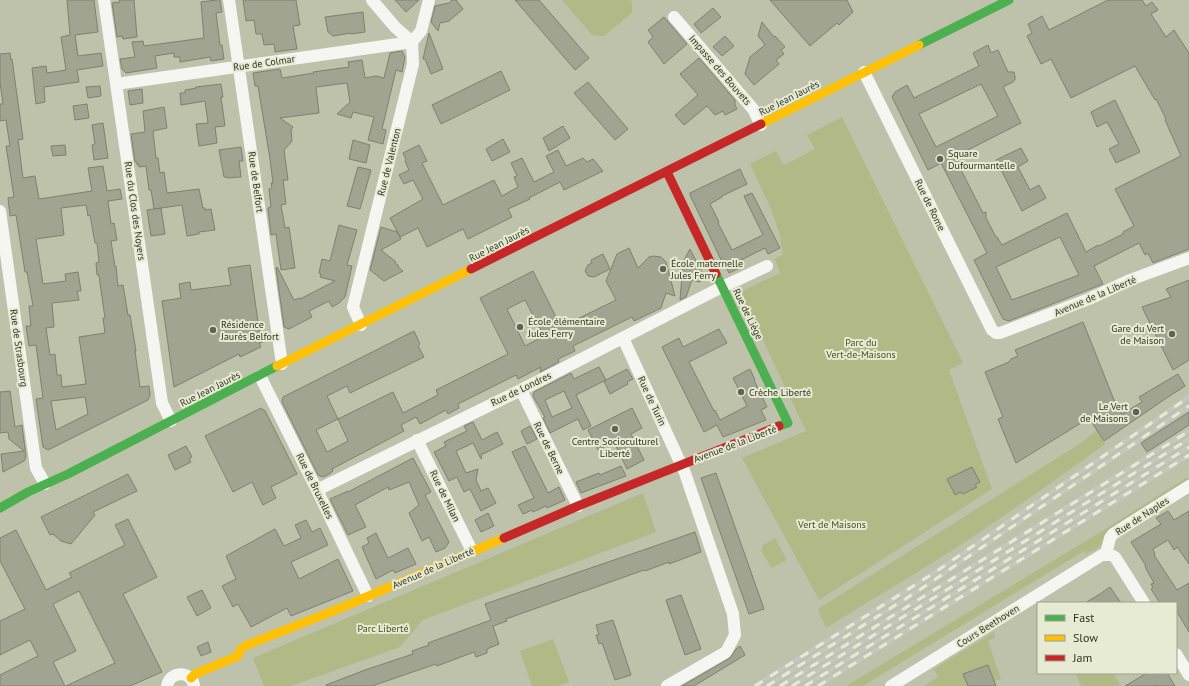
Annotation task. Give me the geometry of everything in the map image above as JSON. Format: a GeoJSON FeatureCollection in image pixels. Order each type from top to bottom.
{"type":"FeatureCollection","features":[{"type":"Feature","properties":{"kind":"main road","name":"Rue Jean Jaurès"},"geometry":{"type":"LineString","coordinates":[[0,508],[282,364],[1009,0]]}},
{"type":"Feature","properties":{"kind":"main road","name":"Rue de Liège"},"geometry":{"type":"LineString","coordinates":[[666,172],[788,423]]}},
{"type":"Feature","properties":{"kind":"main road","name":"Avenue de la Liberté"},"geometry":{"type":"LineString","coordinates":[[193,682],[195,674],[238,656],[240,650],[245,646],[368,596],[578,506],[788,423]]}},
{"type":"Feature","properties":{"kind":"street","name":"Rue du Clos des Noyers"},"geometry":{"type":"LineString","coordinates":[[104,0],[162,403],[171,421]]}},
{"type":"Feature","properties":{"kind":"street","name":"Rue de Belfort"},"geometry":{"type":"LineString","coordinates":[[229,0],[282,364]]}},
{"type":"Feature","properties":{"kind":"street"},"geometry":{"type":"LineString","coordinates":[[372,0],[395,28],[412,42],[421,31],[429,0]]}},
{"type":"Feature","properties":{"kind":"street","name":"Impasse des Bouvets"},"geometry":{"type":"LineString","coordinates":[[674,17],[753,109],[760,125]]}},
{"type":"Feature","properties":{"kind":"street","name":"Rue de Colmar"},"geometry":{"type":"LineString","coordinates":[[116,84],[412,42]]}},
{"type":"Feature","properties":{"kind":"street","name":"Rue de Valenton"},"geometry":{"type":"LineString","coordinates":[[361,325],[353,307],[413,64],[412,42]]}},
{"type":"Feature","properties":{"kind":"street","name":"Rue de Rome"},"geometry":{"type":"LineString","coordinates":[[864,72],[992,330],[996,333],[1000,333]]}},
{"type":"Feature","properties":{"kind":"street","name":"Rue de Strasbourg"},"geometry":{"type":"LineString","coordinates":[[0,211],[36,468],[45,484]]}},
{"type":"Feature","properties":{"kind":"street","name":"Avenue de la Liberté"},"geometry":{"type":"LineString","coordinates":[[1000,333],[1089,299],[1130,280],[1189,258]]}},
{"type":"Feature","properties":{"kind":"street","name":"Rue de Londres"},"geometry":{"type":"LineString","coordinates":[[317,490],[521,390],[767,266]]}},
{"type":"Feature","properties":{"kind":"street","name":"Rue de Turin"},"geometry":{"type":"LineString","coordinates":[[623,338],[681,465]]}},
{"type":"Feature","properties":{"kind":"street","name":"Rue de Bruxelles"},"geometry":{"type":"LineString","coordinates":[[260,376],[368,596]]}},
{"type":"Feature","properties":{"kind":"street","name":"Rue de Berne"},"geometry":{"type":"LineString","coordinates":[[521,390],[578,506]]}},
{"type":"Feature","properties":{"kind":"street","name":"Rue de Milan"},"geometry":{"type":"LineString","coordinates":[[417,440],[472,551]]}},
{"type":"Feature","properties":{"kind":"street","name":"Avenue de la Liberté"},"geometry":{"type":"LineString","coordinates":[[667,686],[726,652],[735,635],[733,614],[693,494],[681,465]]}},
{"type":"Feature","properties":{"kind":"street","name":"Rue de Naples"},"geometry":{"type":"LineString","coordinates":[[1106,554],[1110,538],[1113,534],[1189,486]]}},
{"type":"Feature","properties":{"kind":"street"},"geometry":{"type":"LineString","coordinates":[[1106,554],[1111,555],[1118,561],[1143,602]]}},
{"type":"Feature","properties":{"kind":"street","name":"Cours Beethoven"},"geometry":{"type":"LineString","coordinates":[[891,686],[1090,562],[1106,554]]}},
{"type":"Feature","properties":{"kind":"street"},"geometry":{"type":"LineString","coordinates":[[1177,656],[1189,675]]}},
{"type":"Feature","properties":{"kind":"street"},"geometry":{"type":"LineString","coordinates":[[167,686],[170,678],[180,674],[186,674],[193,682]]}},
{"type":"Feature","properties":{"kind":"green space"},"geometry":{"type":"Polygon","coordinates":[[[562,0],[631,0],[632,13],[604,36],[592,35],[562,0]]]}},
{"type":"Feature","properties":{"kind":"green space","name":"Parc du Vert-de-Maisons"},"geometry":{"type":"Polygon","coordinates":[[[842,117],[963,363],[949,370],[992,489],[819,600],[742,458],[806,431],[740,292],[780,273],[775,259],[783,254],[779,232],[770,207],[750,164],[776,151],[784,165],[815,149],[807,135],[842,117]]]}},
{"type":"Feature","properties":{"kind":"green space"},"geometry":{"type":"Polygon","coordinates":[[[1105,425],[1107,427],[1098,432],[1105,444],[1024,502],[961,544],[826,628],[818,610],[821,607],[1081,443],[1105,425]]]}},
{"type":"Feature","properties":{"kind":"green space"},"geometry":{"type":"Polygon","coordinates":[[[1186,478],[1188,480],[1110,529],[1102,544],[1097,549],[1086,554],[1084,551],[863,686],[846,686],[1104,530],[1186,478]]]}},
{"type":"Feature","properties":{"kind":"green space","name":"Parc Liberté"},"geometry":{"type":"Polygon","coordinates":[[[643,493],[656,532],[423,620],[400,647],[291,686],[264,686],[253,658],[643,493]]]}},
{"type":"Feature","properties":{"kind":"green space"},"geometry":{"type":"Polygon","coordinates":[[[775,538],[787,560],[771,568],[761,550],[763,545],[775,538]]]}},
{"type":"Feature","properties":{"kind":"green space"},"geometry":{"type":"Polygon","coordinates":[[[994,632],[995,638],[988,641],[1001,679],[994,681],[988,665],[963,674],[968,686],[924,686],[938,677],[934,669],[994,632]]]}},
{"type":"Feature","properties":{"kind":"green space"},"geometry":{"type":"Polygon","coordinates":[[[553,639],[569,682],[558,686],[532,686],[520,651],[553,639]]]}},
{"type":"Feature","properties":{"kind":"green space"},"geometry":{"type":"Polygon","coordinates":[[[1076,674],[1114,674],[1121,686],[1081,686],[1076,674]]]}},
{"type":"Feature","properties":{"kind":"building"},"geometry":{"type":"Polygon","coordinates":[[[67,0],[94,0],[98,32],[75,35],[78,56],[101,53],[103,66],[77,70],[79,82],[44,87],[45,102],[36,104],[32,68],[46,66],[47,73],[66,70],[61,37],[70,35],[67,0]]]}},
{"type":"Feature","properties":{"kind":"building"},"geometry":{"type":"Polygon","coordinates":[[[119,0],[134,0],[137,37],[123,39],[122,36],[117,37],[112,3],[120,2],[119,0]]]}},
{"type":"Feature","properties":{"kind":"building"},"geometry":{"type":"Polygon","coordinates":[[[220,0],[222,12],[216,13],[220,45],[222,45],[224,59],[211,61],[210,57],[180,62],[180,57],[174,57],[174,53],[155,56],[157,68],[126,73],[122,69],[120,59],[135,57],[132,42],[143,41],[144,46],[204,38],[201,2],[220,0]]]}},
{"type":"Feature","properties":{"kind":"building"},"geometry":{"type":"Polygon","coordinates":[[[243,0],[296,0],[300,25],[293,26],[297,49],[275,52],[274,44],[264,45],[262,34],[256,34],[254,20],[246,21],[243,0]]]}},
{"type":"Feature","properties":{"kind":"building"},"geometry":{"type":"Polygon","coordinates":[[[395,0],[419,0],[406,12],[395,0]]]}},
{"type":"Feature","properties":{"kind":"building"},"geometry":{"type":"Polygon","coordinates":[[[452,0],[456,0],[463,9],[449,21],[440,23],[438,31],[431,22],[435,6],[449,3],[452,0]]]}},
{"type":"Feature","properties":{"kind":"building"},"geometry":{"type":"Polygon","coordinates":[[[515,0],[539,0],[589,58],[575,70],[515,0]]]}},
{"type":"Feature","properties":{"kind":"building"},"geometry":{"type":"Polygon","coordinates":[[[770,0],[847,0],[853,12],[839,25],[837,23],[810,46],[770,0]]]}},
{"type":"Feature","properties":{"kind":"building","name":"Square Dufourmantelle"},"geometry":{"type":"Polygon","coordinates":[[[1108,0],[1142,0],[1146,6],[1152,2],[1158,10],[1151,14],[1166,37],[1174,30],[1189,53],[1189,249],[1153,263],[1148,253],[1145,255],[1139,243],[1094,266],[1103,284],[1009,321],[1003,319],[974,260],[987,253],[941,163],[928,170],[892,97],[895,92],[907,85],[914,98],[979,66],[973,53],[988,45],[991,53],[998,50],[1008,72],[1014,72],[1015,80],[1003,87],[1021,123],[956,156],[961,165],[959,166],[983,213],[986,212],[986,218],[1002,245],[1067,213],[1086,252],[1098,245],[1099,246],[1123,234],[1123,232],[1134,226],[1115,189],[1181,156],[1156,99],[1155,100],[1135,66],[1071,98],[1051,59],[1041,64],[1027,36],[1032,33],[1028,24],[1042,16],[1049,30],[1108,0]],[[981,84],[919,114],[936,147],[998,116],[981,84]],[[1060,237],[996,267],[1012,300],[1079,275],[1060,237]]]}},
{"type":"Feature","properties":{"kind":"building"},"geometry":{"type":"Polygon","coordinates":[[[713,8],[721,17],[701,33],[694,24],[713,8]]]}},
{"type":"Feature","properties":{"kind":"building"},"geometry":{"type":"Polygon","coordinates":[[[363,12],[365,32],[333,36],[328,32],[325,17],[363,12]]]}},
{"type":"Feature","properties":{"kind":"building"},"geometry":{"type":"Polygon","coordinates":[[[664,17],[687,44],[664,64],[648,42],[653,37],[648,30],[664,17]]]}},
{"type":"Feature","properties":{"kind":"building"},"geometry":{"type":"Polygon","coordinates":[[[762,22],[774,37],[775,36],[785,47],[781,50],[784,54],[776,60],[779,64],[754,85],[745,74],[750,57],[765,45],[758,36],[762,22]]]}},
{"type":"Feature","properties":{"kind":"building"},"geometry":{"type":"Polygon","coordinates":[[[429,33],[443,69],[431,74],[425,59],[423,59],[429,33]]]}},
{"type":"Feature","properties":{"kind":"building"},"geometry":{"type":"Polygon","coordinates":[[[725,36],[734,46],[722,56],[713,47],[725,36]]]}},
{"type":"Feature","properties":{"kind":"building"},"geometry":{"type":"Polygon","coordinates":[[[402,51],[405,57],[402,72],[396,70],[382,129],[386,130],[383,144],[368,140],[374,117],[353,112],[351,118],[337,114],[350,102],[347,83],[316,87],[319,113],[280,118],[293,127],[291,130],[292,141],[284,150],[288,180],[283,180],[286,204],[281,205],[285,228],[289,227],[295,268],[281,270],[276,234],[271,235],[268,208],[271,207],[269,189],[272,188],[271,183],[273,183],[258,86],[255,86],[253,73],[280,69],[282,78],[349,67],[348,62],[362,60],[365,78],[376,76],[384,78],[390,53],[402,51]]]}},
{"type":"Feature","properties":{"kind":"building"},"geometry":{"type":"Polygon","coordinates":[[[10,53],[11,60],[12,59],[23,139],[18,140],[23,178],[35,176],[39,199],[92,191],[88,168],[103,166],[107,191],[120,189],[122,199],[108,201],[111,224],[114,223],[117,240],[111,241],[118,286],[123,285],[128,315],[130,315],[140,387],[149,386],[150,395],[148,400],[48,450],[43,447],[36,399],[43,398],[36,345],[29,346],[26,326],[31,326],[29,306],[33,306],[27,272],[25,272],[16,215],[10,216],[8,198],[14,197],[6,146],[10,146],[6,120],[0,121],[0,104],[3,104],[0,82],[0,54],[10,53]],[[86,205],[61,208],[64,235],[36,239],[43,284],[66,281],[65,274],[78,272],[81,291],[77,291],[79,300],[52,303],[54,327],[46,328],[50,355],[55,354],[57,375],[61,375],[62,387],[86,384],[79,337],[105,333],[103,318],[105,318],[99,275],[97,275],[96,263],[99,262],[97,243],[95,243],[90,215],[88,216],[86,205]],[[85,397],[51,401],[56,430],[88,414],[85,397]]]}},
{"type":"Feature","properties":{"kind":"building"},"geometry":{"type":"Polygon","coordinates":[[[699,58],[735,100],[737,109],[725,115],[723,111],[715,115],[707,106],[684,125],[675,115],[698,95],[680,74],[699,58]]]}},
{"type":"Feature","properties":{"kind":"building"},"geometry":{"type":"Polygon","coordinates":[[[501,71],[510,90],[441,124],[432,105],[501,71]]]}},
{"type":"Feature","properties":{"kind":"building"},"geometry":{"type":"Polygon","coordinates":[[[588,82],[628,129],[615,140],[574,93],[588,82]]]}},
{"type":"Feature","properties":{"kind":"building"},"geometry":{"type":"Polygon","coordinates":[[[221,84],[223,97],[221,97],[225,126],[215,127],[217,143],[199,146],[196,124],[208,123],[205,101],[181,105],[180,93],[185,93],[185,90],[196,87],[221,84]]]}},
{"type":"Feature","properties":{"kind":"building"},"geometry":{"type":"Polygon","coordinates":[[[100,86],[101,96],[88,98],[86,87],[100,86]]]}},
{"type":"Feature","properties":{"kind":"building"},"geometry":{"type":"Polygon","coordinates":[[[142,89],[143,103],[130,105],[128,91],[142,89]]]}},
{"type":"Feature","properties":{"kind":"building"},"geometry":{"type":"Polygon","coordinates":[[[1115,100],[1140,152],[1116,163],[1109,149],[1119,144],[1107,122],[1097,127],[1091,112],[1115,100]]]}},
{"type":"Feature","properties":{"kind":"building"},"geometry":{"type":"Polygon","coordinates":[[[87,104],[89,118],[75,120],[73,106],[87,104]]]}},
{"type":"Feature","properties":{"kind":"building"},"geometry":{"type":"Polygon","coordinates":[[[164,107],[167,128],[153,131],[156,158],[158,158],[160,173],[164,172],[167,193],[199,189],[203,208],[205,208],[205,210],[211,209],[215,230],[199,232],[199,234],[187,236],[182,205],[154,209],[151,190],[149,190],[146,166],[139,167],[139,164],[137,165],[137,162],[135,162],[131,134],[145,132],[143,111],[164,107]]]}},
{"type":"Feature","properties":{"kind":"building"},"geometry":{"type":"Polygon","coordinates":[[[103,123],[108,158],[94,160],[92,145],[95,144],[92,125],[103,123]]]}},
{"type":"Feature","properties":{"kind":"building"},"geometry":{"type":"Polygon","coordinates":[[[563,126],[570,138],[549,151],[543,138],[563,126]]]}},
{"type":"Feature","properties":{"kind":"building"},"geometry":{"type":"Polygon","coordinates":[[[503,139],[510,152],[492,161],[486,149],[503,139]]]}},
{"type":"Feature","properties":{"kind":"building"},"geometry":{"type":"Polygon","coordinates":[[[353,140],[370,145],[366,163],[349,159],[353,140]]]}},
{"type":"Feature","properties":{"kind":"building"},"geometry":{"type":"Polygon","coordinates":[[[65,145],[66,155],[53,156],[51,146],[65,145]]]}},
{"type":"Feature","properties":{"kind":"building"},"geometry":{"type":"Polygon","coordinates":[[[419,145],[427,161],[422,163],[443,205],[494,180],[502,196],[518,187],[514,177],[517,176],[511,163],[522,158],[534,182],[554,172],[546,156],[558,150],[566,166],[583,158],[587,162],[593,159],[603,171],[564,190],[560,182],[529,198],[530,199],[508,209],[512,217],[468,239],[463,229],[427,247],[418,228],[400,237],[390,218],[423,199],[413,180],[404,184],[399,175],[409,170],[403,153],[419,145]]]}},
{"type":"Feature","properties":{"kind":"building"},"geometry":{"type":"Polygon","coordinates":[[[241,147],[243,161],[239,161],[241,177],[224,177],[219,150],[241,147]]]}},
{"type":"Feature","properties":{"kind":"building"},"geometry":{"type":"Polygon","coordinates":[[[1021,148],[1028,161],[1018,167],[1030,190],[1039,185],[1046,198],[1022,211],[996,160],[1021,148]]]}},
{"type":"Feature","properties":{"kind":"building"},"geometry":{"type":"Polygon","coordinates":[[[358,167],[371,170],[360,209],[347,206],[358,167]]]}},
{"type":"Feature","properties":{"kind":"building"},"geometry":{"type":"Polygon","coordinates":[[[740,169],[747,184],[722,196],[710,204],[719,222],[718,223],[732,250],[763,235],[744,196],[752,193],[780,248],[768,254],[765,248],[741,260],[744,266],[729,273],[725,265],[724,266],[690,193],[740,169]]]}},
{"type":"Feature","properties":{"kind":"building"},"geometry":{"type":"Polygon","coordinates":[[[161,208],[165,234],[151,236],[147,210],[161,208]]]}},
{"type":"Feature","properties":{"kind":"building"},"geometry":{"type":"Polygon","coordinates":[[[339,225],[357,230],[347,265],[352,266],[345,297],[332,307],[329,301],[309,311],[312,317],[289,329],[284,327],[276,268],[277,267],[294,300],[300,299],[335,281],[320,277],[321,274],[319,273],[322,259],[330,261],[339,225]]]}},
{"type":"Feature","properties":{"kind":"building"},"geometry":{"type":"Polygon","coordinates":[[[381,227],[397,232],[401,239],[381,250],[396,262],[395,263],[399,266],[398,267],[403,271],[384,281],[370,270],[381,227]]]}},
{"type":"Feature","properties":{"kind":"building"},"geometry":{"type":"Polygon","coordinates":[[[629,248],[638,268],[649,257],[661,257],[666,262],[675,296],[666,293],[661,308],[634,321],[632,317],[573,346],[575,351],[558,359],[559,362],[540,372],[541,367],[518,379],[516,375],[458,404],[459,408],[448,414],[446,410],[420,424],[416,417],[401,425],[404,431],[332,469],[333,471],[331,473],[323,477],[318,475],[282,402],[283,397],[414,331],[420,344],[418,346],[424,357],[350,393],[347,386],[327,396],[338,419],[393,392],[403,413],[438,395],[436,390],[508,354],[480,298],[533,271],[561,327],[616,300],[606,281],[617,254],[629,248]],[[525,300],[507,309],[525,346],[544,336],[525,300]],[[338,419],[316,430],[327,452],[348,441],[338,419]]]}},
{"type":"Feature","properties":{"kind":"building"},"geometry":{"type":"Polygon","coordinates":[[[690,249],[705,279],[699,282],[692,280],[686,297],[680,300],[683,262],[690,249]]]}},
{"type":"Feature","properties":{"kind":"building"},"geometry":{"type":"Polygon","coordinates":[[[603,254],[610,269],[594,277],[588,276],[585,271],[588,265],[592,263],[591,260],[603,254]]]}},
{"type":"Feature","properties":{"kind":"building","name":"Résidence Jaurès Belfort"},"geometry":{"type":"Polygon","coordinates":[[[250,265],[258,322],[263,342],[259,343],[261,347],[240,357],[239,354],[174,387],[162,301],[181,298],[179,284],[190,282],[191,290],[231,285],[228,268],[250,265]]]}},
{"type":"Feature","properties":{"kind":"building","name":"Gare du Vert de Maison"},"geometry":{"type":"Polygon","coordinates":[[[1189,280],[1189,360],[1173,370],[1142,307],[1171,297],[1166,289],[1189,280]]]}},
{"type":"Feature","properties":{"kind":"building"},"geometry":{"type":"Polygon","coordinates":[[[1083,322],[1114,400],[1122,414],[1142,402],[1139,397],[1178,374],[1185,386],[1104,441],[1089,418],[1016,463],[998,419],[1003,417],[985,372],[1009,362],[1011,359],[1018,356],[1015,350],[1083,322]]]}},
{"type":"Feature","properties":{"kind":"building"},"geometry":{"type":"Polygon","coordinates":[[[719,329],[727,343],[689,362],[714,411],[715,410],[720,420],[747,406],[733,378],[750,369],[767,407],[761,410],[766,420],[723,437],[717,425],[704,432],[662,347],[679,338],[683,347],[719,329]]]}},
{"type":"Feature","properties":{"kind":"building"},"geometry":{"type":"Polygon","coordinates":[[[599,367],[606,380],[576,395],[591,426],[583,430],[578,419],[550,433],[543,418],[545,417],[533,396],[534,392],[571,373],[574,379],[599,367]],[[564,391],[545,400],[552,417],[572,408],[564,391]]]}},
{"type":"Feature","properties":{"kind":"building"},"geometry":{"type":"Polygon","coordinates":[[[627,369],[633,379],[627,382],[628,384],[610,394],[604,381],[627,369]]]}},
{"type":"Feature","properties":{"kind":"building"},"geometry":{"type":"Polygon","coordinates":[[[10,391],[15,427],[22,425],[26,457],[24,461],[3,472],[1,454],[24,451],[9,439],[8,432],[0,433],[0,392],[10,391]]]}},
{"type":"Feature","properties":{"kind":"building"},"geometry":{"type":"Polygon","coordinates":[[[261,408],[265,411],[297,474],[271,487],[276,498],[263,505],[252,482],[233,492],[205,436],[261,408]]]}},
{"type":"Feature","properties":{"kind":"building","name":"Centre Socioculturel Liberté"},"geometry":{"type":"Polygon","coordinates":[[[632,408],[642,428],[631,434],[644,460],[627,469],[614,442],[598,450],[588,430],[632,408]]]}},
{"type":"Feature","properties":{"kind":"building"},"geometry":{"type":"Polygon","coordinates":[[[1189,412],[1189,425],[1147,452],[1141,443],[1189,412]]]}},
{"type":"Feature","properties":{"kind":"building"},"geometry":{"type":"Polygon","coordinates":[[[473,422],[482,440],[497,432],[503,444],[483,454],[482,453],[481,459],[473,443],[456,451],[466,473],[478,469],[476,480],[481,491],[488,488],[496,503],[481,511],[470,489],[464,492],[457,477],[449,481],[434,452],[446,446],[444,442],[467,431],[464,426],[473,422]]]}},
{"type":"Feature","properties":{"kind":"building"},"geometry":{"type":"Polygon","coordinates":[[[530,426],[537,439],[527,444],[521,431],[530,426]]]}},
{"type":"Feature","properties":{"kind":"building"},"geometry":{"type":"Polygon","coordinates":[[[186,446],[192,457],[189,459],[191,462],[175,470],[168,455],[186,446]]]}},
{"type":"Feature","properties":{"kind":"building"},"geometry":{"type":"Polygon","coordinates":[[[525,446],[548,493],[559,487],[565,500],[547,508],[546,506],[533,512],[532,510],[523,514],[518,505],[534,498],[512,452],[525,446]]]}},
{"type":"Feature","properties":{"kind":"building"},"geometry":{"type":"Polygon","coordinates":[[[413,458],[431,492],[425,495],[449,542],[445,548],[436,552],[429,537],[422,541],[409,513],[419,505],[409,482],[389,490],[388,487],[355,505],[366,527],[348,535],[330,499],[348,492],[413,458]]]}},
{"type":"Feature","properties":{"kind":"building"},"geometry":{"type":"Polygon","coordinates":[[[621,466],[626,476],[581,493],[576,482],[599,473],[600,475],[621,466]]]}},
{"type":"Feature","properties":{"kind":"building"},"geometry":{"type":"Polygon","coordinates":[[[972,467],[980,482],[975,485],[977,487],[963,494],[960,492],[955,495],[947,479],[972,467]]]}},
{"type":"Feature","properties":{"kind":"building"},"geometry":{"type":"Polygon","coordinates":[[[716,473],[764,609],[749,614],[701,478],[716,473]]]}},
{"type":"Feature","properties":{"kind":"building"},"geometry":{"type":"Polygon","coordinates":[[[128,474],[137,491],[93,512],[95,515],[71,544],[61,541],[53,534],[50,535],[41,517],[128,474]]]}},
{"type":"Feature","properties":{"kind":"building"},"geometry":{"type":"Polygon","coordinates":[[[1168,511],[1174,520],[1189,511],[1189,564],[1177,547],[1174,550],[1168,540],[1153,549],[1154,555],[1177,590],[1189,583],[1189,632],[1177,612],[1177,602],[1159,602],[1151,589],[1153,588],[1151,584],[1154,583],[1145,567],[1146,566],[1131,542],[1161,524],[1156,518],[1168,511]]]}},
{"type":"Feature","properties":{"kind":"building"},"geometry":{"type":"Polygon","coordinates":[[[488,513],[494,526],[481,532],[475,520],[488,513]]]}},
{"type":"Feature","properties":{"kind":"building"},"geometry":{"type":"Polygon","coordinates":[[[128,519],[157,577],[123,594],[162,672],[130,686],[66,686],[115,663],[79,591],[53,604],[76,651],[53,662],[65,686],[0,686],[0,675],[38,656],[30,640],[0,655],[0,621],[25,609],[0,561],[0,538],[16,530],[46,590],[72,577],[69,573],[125,545],[115,525],[128,519]]]}},
{"type":"Feature","properties":{"kind":"building"},"geometry":{"type":"Polygon","coordinates":[[[306,520],[312,532],[320,528],[328,545],[291,562],[299,579],[338,559],[353,591],[291,616],[287,608],[251,627],[238,604],[233,607],[222,586],[236,579],[226,556],[275,529],[284,546],[301,538],[295,525],[306,520]]]}},
{"type":"Feature","properties":{"kind":"building"},"geometry":{"type":"Polygon","coordinates":[[[695,532],[701,552],[669,564],[669,562],[645,571],[644,570],[506,619],[507,621],[493,626],[499,644],[487,649],[487,653],[476,657],[474,652],[437,666],[436,664],[372,686],[326,686],[365,670],[413,654],[412,651],[429,645],[428,643],[491,620],[485,604],[695,532]]]}},
{"type":"Feature","properties":{"kind":"building"},"geometry":{"type":"Polygon","coordinates":[[[376,533],[388,558],[408,548],[416,564],[395,573],[393,570],[376,579],[362,547],[369,543],[367,538],[376,533]]]}},
{"type":"Feature","properties":{"kind":"building"},"geometry":{"type":"Polygon","coordinates":[[[1110,587],[1120,602],[1087,602],[1110,587]]]}},
{"type":"Feature","properties":{"kind":"building"},"geometry":{"type":"Polygon","coordinates":[[[202,590],[211,608],[197,616],[187,597],[202,590]]]}},
{"type":"Feature","properties":{"kind":"building"},"geometry":{"type":"Polygon","coordinates":[[[681,595],[701,649],[685,655],[666,600],[681,595]]]}},
{"type":"Feature","properties":{"kind":"building"},"geometry":{"type":"Polygon","coordinates":[[[613,620],[631,675],[615,680],[602,643],[599,644],[596,635],[599,635],[596,625],[613,620]]]}},
{"type":"Feature","properties":{"kind":"building"},"geometry":{"type":"Polygon","coordinates":[[[208,642],[211,652],[201,656],[197,647],[208,642]]]}},
{"type":"Feature","properties":{"kind":"building"},"geometry":{"type":"Polygon","coordinates":[[[740,646],[745,655],[694,686],[682,686],[730,658],[740,646]]]}},
{"type":"Feature","properties":{"kind":"building"},"geometry":{"type":"Polygon","coordinates":[[[988,665],[996,686],[968,686],[963,674],[988,665]]]}},
{"type":"Feature","properties":{"kind":"building"},"geometry":{"type":"Polygon","coordinates":[[[1145,674],[1168,674],[1175,686],[1156,685],[1125,686],[1145,674]]]}},
{"type":"Feature","properties":{"kind":"railway"},"geometry":{"type":"LineString","coordinates":[[755,686],[934,573],[1189,397]]}},
{"type":"Feature","properties":{"kind":"railway"},"geometry":{"type":"LineString","coordinates":[[767,686],[921,589],[1189,406]]}},
{"type":"Feature","properties":{"kind":"railway"},"geometry":{"type":"LineString","coordinates":[[780,686],[1189,431]]}},
{"type":"Feature","properties":{"kind":"railway"},"geometry":{"type":"LineString","coordinates":[[792,686],[1189,439]]}},
{"type":"Feature","properties":{"kind":"railway"},"geometry":{"type":"LineString","coordinates":[[805,686],[1189,447]]}},
{"type":"Feature","properties":{"kind":"railway"},"geometry":{"type":"LineString","coordinates":[[818,686],[1189,455]]}},
{"type":"Feature","properties":{"kind":"traffic: fast"},"geometry":{"type":"LineString","coordinates":[[919,45],[1009,0]]}},
{"type":"Feature","properties":{"kind":"traffic: fast"},"geometry":{"type":"LineString","coordinates":[[716,274],[788,423],[779,426]]}},
{"type":"Feature","properties":{"kind":"traffic: fast"},"geometry":{"type":"LineString","coordinates":[[0,508],[28,492],[68,474],[277,366]]}},
{"type":"Feature","properties":{"kind":"traffic: slow"},"geometry":{"type":"LineString","coordinates":[[761,124],[919,45]]}},
{"type":"Feature","properties":{"kind":"traffic: slow"},"geometry":{"type":"LineString","coordinates":[[277,366],[471,269]]}},
{"type":"Feature","properties":{"kind":"traffic: slow"},"geometry":{"type":"LineString","coordinates":[[191,678],[195,674],[238,656],[240,650],[245,646],[343,607],[504,538]]}},
{"type":"Feature","properties":{"kind":"traffic: jam"},"geometry":{"type":"LineString","coordinates":[[471,269],[761,124]]}},
{"type":"Feature","properties":{"kind":"traffic: jam"},"geometry":{"type":"LineString","coordinates":[[667,172],[716,274]]}},
{"type":"Feature","properties":{"kind":"traffic: jam"},"geometry":{"type":"LineString","coordinates":[[504,538],[578,506],[779,426]]}},
{"type":"Feature","properties":{"kind":"place","name":"Square Dufourmantelle"},"geometry":{"type":"Point","coordinates":[940,159]}},
{"type":"Feature","properties":{"kind":"place","name":"École maternelle Jules Ferry"},"geometry":{"type":"Point","coordinates":[663,269]}},
{"type":"Feature","properties":{"kind":"place","name":"École élémentaire Jules Ferry"},"geometry":{"type":"Point","coordinates":[520,327]}},
{"type":"Feature","properties":{"kind":"place","name":"Résidence Jaurès Belfort"},"geometry":{"type":"Point","coordinates":[213,330]}},
{"type":"Feature","properties":{"kind":"place","name":"Gare du Vert de Maison"},"geometry":{"type":"Point","coordinates":[1172,334]}},
{"type":"Feature","properties":{"kind":"place","name":"Crèche Liberté"},"geometry":{"type":"Point","coordinates":[741,392]}},
{"type":"Feature","properties":{"kind":"place","name":"Le Vert de Maisons"},"geometry":{"type":"Point","coordinates":[1136,412]}},
{"type":"Feature","properties":{"kind":"place","name":"Centre Socioculturel Liberté"},"geometry":{"type":"Point","coordinates":[615,429]}},
{"type":"Feature","properties":{"kind":"park label","name":"Vert de Maisons"},"geometry":{"type":"Point","coordinates":[832,524]}}]}
